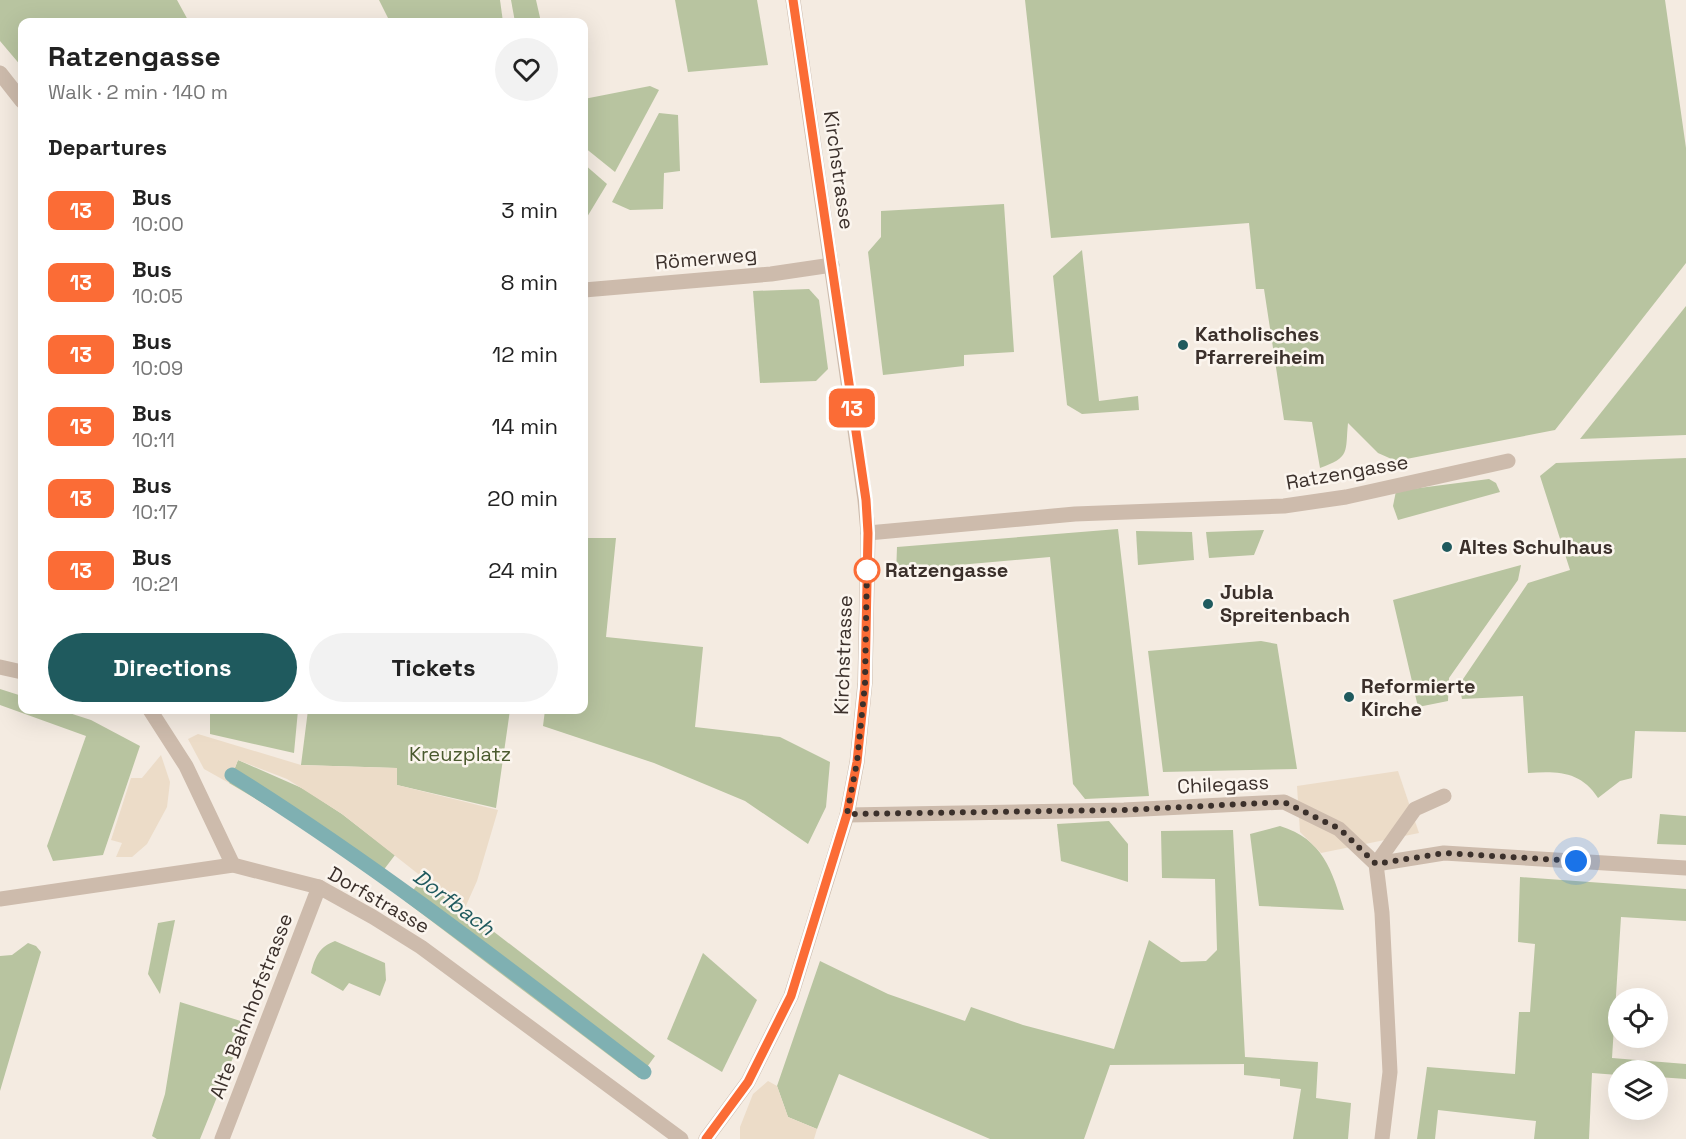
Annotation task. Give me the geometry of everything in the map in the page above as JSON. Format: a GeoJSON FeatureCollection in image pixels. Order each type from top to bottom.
{"type":"FeatureCollection","features":[{"type":"Feature","properties":{"kind":"street","name":"Kirchstrasse"},"geometry":{"type":"LineString","coordinates":[[706,1139],[748,1082],[791,996],[847,814],[857,762],[865,684],[868,533],[832,264],[792,0]]}},
{"type":"Feature","properties":{"kind":"street"},"geometry":{"type":"LineString","coordinates":[[0,73],[18,96]]}},
{"type":"Feature","properties":{"kind":"street","name":"Römerweg"},"geometry":{"type":"LineString","coordinates":[[588,290],[771,274],[832,264]]}},
{"type":"Feature","properties":{"kind":"street","name":"Ratzengasse"},"geometry":{"type":"LineString","coordinates":[[868,533],[1075,514],[1284,506],[1346,497],[1508,461]]}},
{"type":"Feature","properties":{"kind":"street"},"geometry":{"type":"LineString","coordinates":[[0,667],[18,671]]}},
{"type":"Feature","properties":{"kind":"street"},"geometry":{"type":"LineString","coordinates":[[153,714],[186,766],[233,865]]}},
{"type":"Feature","properties":{"kind":"street"},"geometry":{"type":"LineString","coordinates":[[1382,1139],[1390,1072],[1382,913],[1376,864],[1415,809],[1444,796]]}},
{"type":"Feature","properties":{"kind":"street","name":"Chilegass"},"geometry":{"type":"LineString","coordinates":[[847,814],[1124,810],[1284,802],[1340,829],[1376,864]]}},
{"type":"Feature","properties":{"kind":"street"},"geometry":{"type":"LineString","coordinates":[[1376,864],[1444,853],[1686,868]]}},
{"type":"Feature","properties":{"kind":"street","name":"Dorfstrasse"},"geometry":{"type":"LineString","coordinates":[[0,899],[233,865],[319,887],[373,916],[421,947],[681,1139]]}},
{"type":"Feature","properties":{"kind":"street","name":"Alte Bahnhofstrasse"},"geometry":{"type":"LineString","coordinates":[[222,1139],[319,887]]}},
{"type":"Feature","properties":{"kind":"green space"},"geometry":{"type":"Polygon","coordinates":[[[0,0],[177,0],[187,18],[18,18],[18,62],[0,41],[0,0]]]}},
{"type":"Feature","properties":{"kind":"green space"},"geometry":{"type":"Polygon","coordinates":[[[379,0],[500,0],[502,18],[388,18],[379,0]]]}},
{"type":"Feature","properties":{"kind":"green space"},"geometry":{"type":"Polygon","coordinates":[[[511,0],[536,0],[540,18],[514,18],[511,0]]]}},
{"type":"Feature","properties":{"kind":"green space"},"geometry":{"type":"Polygon","coordinates":[[[675,0],[757,0],[768,65],[688,72],[675,0]]]}},
{"type":"Feature","properties":{"kind":"green space"},"geometry":{"type":"Polygon","coordinates":[[[1025,0],[1665,0],[1686,148],[1686,263],[1555,430],[1396,461],[1378,453],[1348,423],[1346,447],[1342,457],[1320,468],[1312,422],[1284,420],[1264,289],[1256,289],[1249,223],[1051,238],[1025,0]]]}},
{"type":"Feature","properties":{"kind":"green space"},"geometry":{"type":"Polygon","coordinates":[[[650,86],[659,90],[615,172],[588,150],[588,98],[650,86]]]}},
{"type":"Feature","properties":{"kind":"green space"},"geometry":{"type":"Polygon","coordinates":[[[659,113],[678,115],[680,171],[664,173],[663,209],[630,210],[612,202],[659,113]]]}},
{"type":"Feature","properties":{"kind":"green space"},"geometry":{"type":"Polygon","coordinates":[[[588,167],[607,184],[588,215],[588,167]]]}},
{"type":"Feature","properties":{"kind":"green space"},"geometry":{"type":"Polygon","coordinates":[[[1004,204],[1014,352],[964,355],[964,366],[883,375],[868,252],[881,237],[881,211],[1004,204]]]}},
{"type":"Feature","properties":{"kind":"green space"},"geometry":{"type":"Polygon","coordinates":[[[1082,250],[1099,401],[1138,396],[1139,410],[1082,414],[1067,405],[1053,276],[1082,250]]]}},
{"type":"Feature","properties":{"kind":"green space"},"geometry":{"type":"Polygon","coordinates":[[[809,289],[819,300],[828,369],[816,381],[760,383],[753,291],[809,289]]]}},
{"type":"Feature","properties":{"kind":"green space"},"geometry":{"type":"Polygon","coordinates":[[[1686,306],[1686,435],[1580,439],[1686,306]]]}},
{"type":"Feature","properties":{"kind":"green space"},"geometry":{"type":"Polygon","coordinates":[[[1686,458],[1686,732],[1635,731],[1632,778],[1620,781],[1598,798],[1584,782],[1568,775],[1549,772],[1528,773],[1523,696],[1462,699],[1459,685],[1528,583],[1570,570],[1540,476],[1556,463],[1686,458]]]}},
{"type":"Feature","properties":{"kind":"green space"},"geometry":{"type":"Polygon","coordinates":[[[1489,479],[1496,483],[1500,492],[1398,520],[1393,506],[1396,491],[1489,479]]]}},
{"type":"Feature","properties":{"kind":"green space"},"geometry":{"type":"Polygon","coordinates":[[[1118,529],[1149,796],[1085,799],[1073,784],[1050,557],[936,567],[920,574],[896,575],[897,547],[1118,529]]]}},
{"type":"Feature","properties":{"kind":"green space"},"geometry":{"type":"Polygon","coordinates":[[[1264,530],[1254,555],[1209,558],[1206,532],[1264,530]]]}},
{"type":"Feature","properties":{"kind":"green space"},"geometry":{"type":"Polygon","coordinates":[[[1136,531],[1192,532],[1194,560],[1138,565],[1136,531]]]}},
{"type":"Feature","properties":{"kind":"green space"},"geometry":{"type":"Polygon","coordinates":[[[588,538],[616,538],[606,637],[703,647],[695,727],[780,737],[830,762],[826,807],[808,844],[745,801],[654,763],[543,726],[544,714],[588,714],[588,538]]]}},
{"type":"Feature","properties":{"kind":"green space"},"geometry":{"type":"Polygon","coordinates":[[[1521,565],[1518,580],[1449,678],[1448,701],[1418,707],[1393,600],[1521,565]]]}},
{"type":"Feature","properties":{"kind":"green space"},"geometry":{"type":"Polygon","coordinates":[[[1261,641],[1277,644],[1297,769],[1163,772],[1148,651],[1261,641]]]}},
{"type":"Feature","properties":{"kind":"green space"},"geometry":{"type":"Polygon","coordinates":[[[0,689],[18,695],[18,711],[0,705],[0,689]]]}},
{"type":"Feature","properties":{"kind":"green space"},"geometry":{"type":"Polygon","coordinates":[[[25,714],[72,714],[91,720],[140,746],[103,855],[53,861],[47,846],[86,736],[25,714]]]}},
{"type":"Feature","properties":{"kind":"green space"},"geometry":{"type":"Polygon","coordinates":[[[210,714],[298,714],[294,753],[210,734],[210,714]]]}},
{"type":"Feature","properties":{"kind":"green space","name":"Kreuzplatz"},"geometry":{"type":"Polygon","coordinates":[[[307,714],[509,714],[496,808],[397,785],[396,768],[301,765],[307,714]]]}},
{"type":"Feature","properties":{"kind":"green space"},"geometry":{"type":"Polygon","coordinates":[[[238,760],[304,789],[342,814],[395,855],[376,880],[318,836],[229,783],[238,760]]]}},
{"type":"Feature","properties":{"kind":"green space"},"geometry":{"type":"Polygon","coordinates":[[[1660,814],[1686,816],[1686,845],[1657,844],[1660,814]]]}},
{"type":"Feature","properties":{"kind":"green space"},"geometry":{"type":"Polygon","coordinates":[[[1109,821],[1128,844],[1128,882],[1061,861],[1057,824],[1109,821]]]}},
{"type":"Feature","properties":{"kind":"green space"},"geometry":{"type":"Polygon","coordinates":[[[1280,826],[1306,839],[1324,858],[1344,910],[1259,906],[1250,834],[1280,826]]]}},
{"type":"Feature","properties":{"kind":"green space"},"geometry":{"type":"Polygon","coordinates":[[[1233,830],[1245,1057],[1318,1062],[1316,1098],[1351,1103],[1348,1139],[1293,1139],[1301,1089],[1280,1086],[1280,1079],[1244,1075],[1244,1064],[1110,1065],[1084,1139],[990,1139],[839,1074],[817,1129],[788,1117],[777,1086],[820,961],[888,994],[965,1021],[971,1007],[1023,1025],[1114,1049],[1149,940],[1181,962],[1206,961],[1217,950],[1215,879],[1162,878],[1161,831],[1233,830]]]}},
{"type":"Feature","properties":{"kind":"green space"},"geometry":{"type":"Polygon","coordinates":[[[423,877],[655,1056],[639,1078],[405,901],[423,877]]]}},
{"type":"Feature","properties":{"kind":"green space"},"geometry":{"type":"Polygon","coordinates":[[[1520,877],[1686,889],[1686,921],[1621,917],[1616,988],[1608,988],[1608,1048],[1613,1048],[1612,1058],[1637,1060],[1608,1060],[1608,1074],[1592,1073],[1589,1139],[1534,1139],[1536,1121],[1438,1110],[1435,1139],[1417,1139],[1427,1067],[1515,1074],[1519,1012],[1530,1012],[1535,944],[1518,942],[1520,877]]]}},
{"type":"Feature","properties":{"kind":"green space"},"geometry":{"type":"Polygon","coordinates":[[[175,920],[160,994],[148,974],[158,923],[175,920]]]}},
{"type":"Feature","properties":{"kind":"green space"},"geometry":{"type":"Polygon","coordinates":[[[335,941],[385,963],[386,980],[380,996],[349,983],[343,991],[311,973],[318,953],[335,941]]]}},
{"type":"Feature","properties":{"kind":"green space"},"geometry":{"type":"Polygon","coordinates":[[[28,943],[36,946],[41,952],[0,1091],[0,956],[12,955],[28,943]]]}},
{"type":"Feature","properties":{"kind":"green space"},"geometry":{"type":"Polygon","coordinates":[[[703,953],[757,1000],[722,1072],[667,1039],[703,953]]]}},
{"type":"Feature","properties":{"kind":"green space"},"geometry":{"type":"Polygon","coordinates":[[[180,1002],[247,1023],[200,1139],[157,1139],[152,1136],[165,1094],[180,1002]]]}},
{"type":"Feature","properties":{"kind":"green space"},"geometry":{"type":"Polygon","coordinates":[[[1668,1063],[1686,1064],[1686,1079],[1668,1078],[1668,1063]]]}},
{"type":"Feature","properties":{"kind":"shaded area"},"geometry":{"type":"Polygon","coordinates":[[[198,734],[301,765],[397,768],[397,785],[498,810],[477,881],[464,910],[342,814],[287,779],[238,760],[229,783],[204,769],[188,739],[198,734]]]}},
{"type":"Feature","properties":{"kind":"shaded area"},"geometry":{"type":"Polygon","coordinates":[[[161,755],[170,782],[167,807],[147,844],[132,857],[116,857],[122,843],[111,840],[131,778],[142,778],[161,755]]]}},
{"type":"Feature","properties":{"kind":"shaded area"},"geometry":{"type":"Polygon","coordinates":[[[1398,771],[1419,833],[1321,853],[1300,832],[1297,786],[1398,771]]]}},
{"type":"Feature","properties":{"kind":"shaded area"},"geometry":{"type":"Polygon","coordinates":[[[768,1081],[777,1086],[788,1117],[817,1129],[814,1139],[740,1139],[740,1127],[753,1094],[768,1081]]]}},
{"type":"Feature","properties":{"kind":"waterway","name":"Dorfbach"},"geometry":{"type":"LineString","coordinates":[[232,775],[286,809],[390,881],[644,1072]]}},
{"type":"Feature","properties":{"kind":"bus line","name":"13"},"geometry":{"type":"LineString","coordinates":[[706,1139],[748,1082],[791,996],[847,814],[857,762],[865,684],[868,533],[866,500],[793,0]]}},
{"type":"Feature","properties":{"kind":"place","name":"Katholisches Pfarrereiheim"},"geometry":{"type":"Point","coordinates":[1183,345]}},
{"type":"Feature","properties":{"kind":"place","name":"Altes Schulhaus"},"geometry":{"type":"Point","coordinates":[1447,547]}},
{"type":"Feature","properties":{"kind":"place","name":"Ratzengasse"},"geometry":{"type":"Point","coordinates":[867,570]}},
{"type":"Feature","properties":{"kind":"place","name":"Jubla Spreitenbach"},"geometry":{"type":"Point","coordinates":[1208,604]}},
{"type":"Feature","properties":{"kind":"place","name":"Reformierte Kirche"},"geometry":{"type":"Point","coordinates":[1349,697]}},
{"type":"Feature","properties":{"kind":"route"},"geometry":{"type":"LineString","coordinates":[[867,570],[867,567],[865,684],[857,762],[847,814],[865,816],[1124,810],[1284,802],[1340,829],[1376,864],[1444,853],[1576,861]]}}]}
